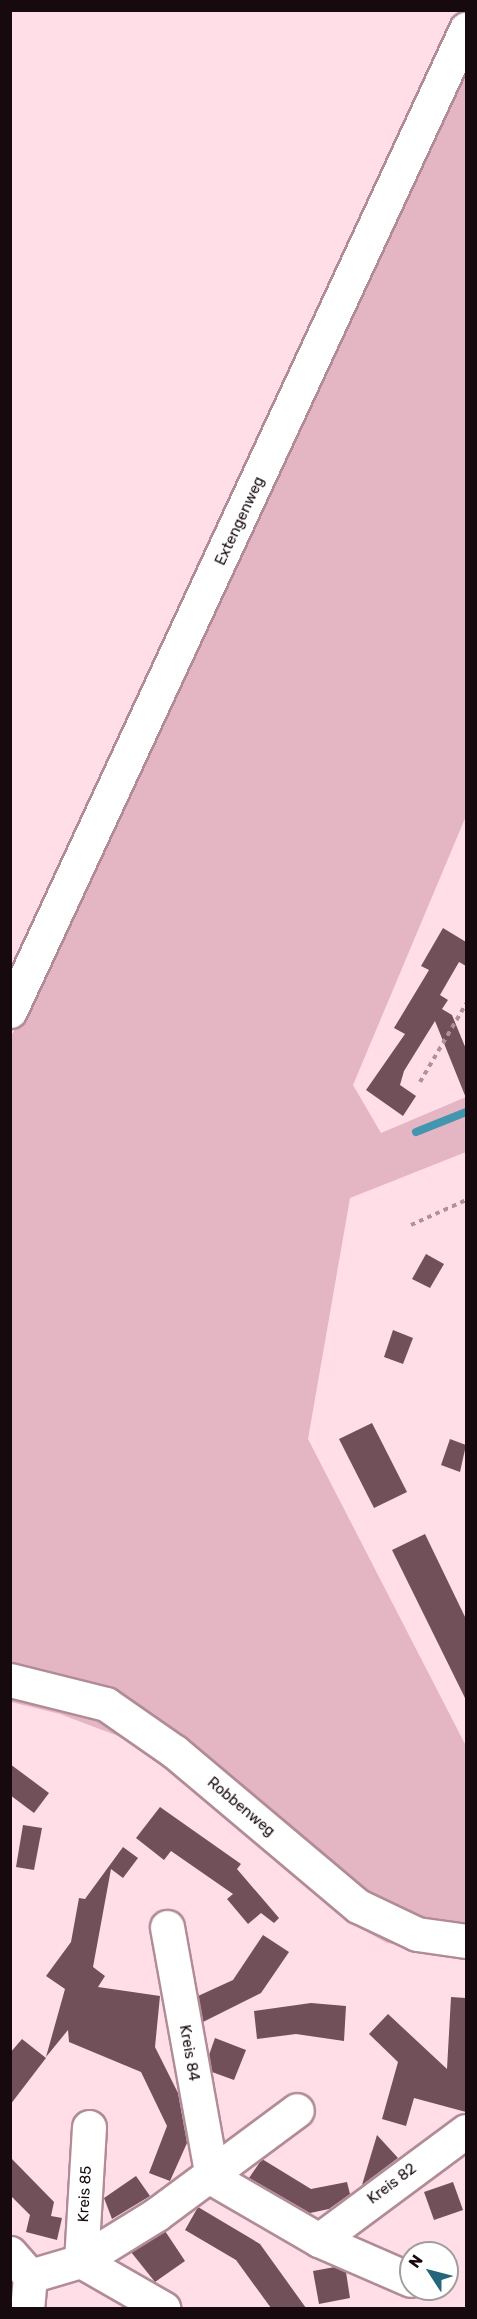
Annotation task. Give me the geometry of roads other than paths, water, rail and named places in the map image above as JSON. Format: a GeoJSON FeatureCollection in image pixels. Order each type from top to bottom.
{"type":"FeatureCollection","features":[{"type":"Feature","properties":{"kind":"street","name":"Extengenweg"},"geometry":{"type":"LineString","coordinates":[[10,1011],[466,29]]}},
{"type":"Feature","properties":{"kind":"street","name":"Robbenweg"},"geometry":{"type":"LineString","coordinates":[[10,1680],[106,1704],[175,1752],[358,1906],[417,1934],[466,1941]]}},
{"type":"Feature","properties":{"kind":"street","name":"Kreis 84"},"geometry":{"type":"LineString","coordinates":[[167,1927],[212,2178]]}},
{"type":"Feature","properties":{"kind":"street"},"geometry":{"type":"LineString","coordinates":[[27,2308],[20,2265],[81,2261],[212,2178],[297,2110]]}},
{"type":"Feature","properties":{"kind":"street","name":"Kreis 85"},"geometry":{"type":"LineString","coordinates":[[81,2261],[89,2127]]}},
{"type":"Feature","properties":{"kind":"street","name":"Kreis 82"},"geometry":{"type":"LineString","coordinates":[[319,2240],[466,2131]]}},
{"type":"Feature","properties":{"kind":"street"},"geometry":{"type":"LineString","coordinates":[[212,2178],[319,2240],[399,2275]]}},
{"type":"Feature","properties":{"kind":"street"},"geometry":{"type":"LineString","coordinates":[[81,2261],[163,2308]]}},
{"type":"Feature","properties":{"kind":"waterway"},"geometry":{"type":"LineString","coordinates":[[416,1132],[466,1112]]}}]}
